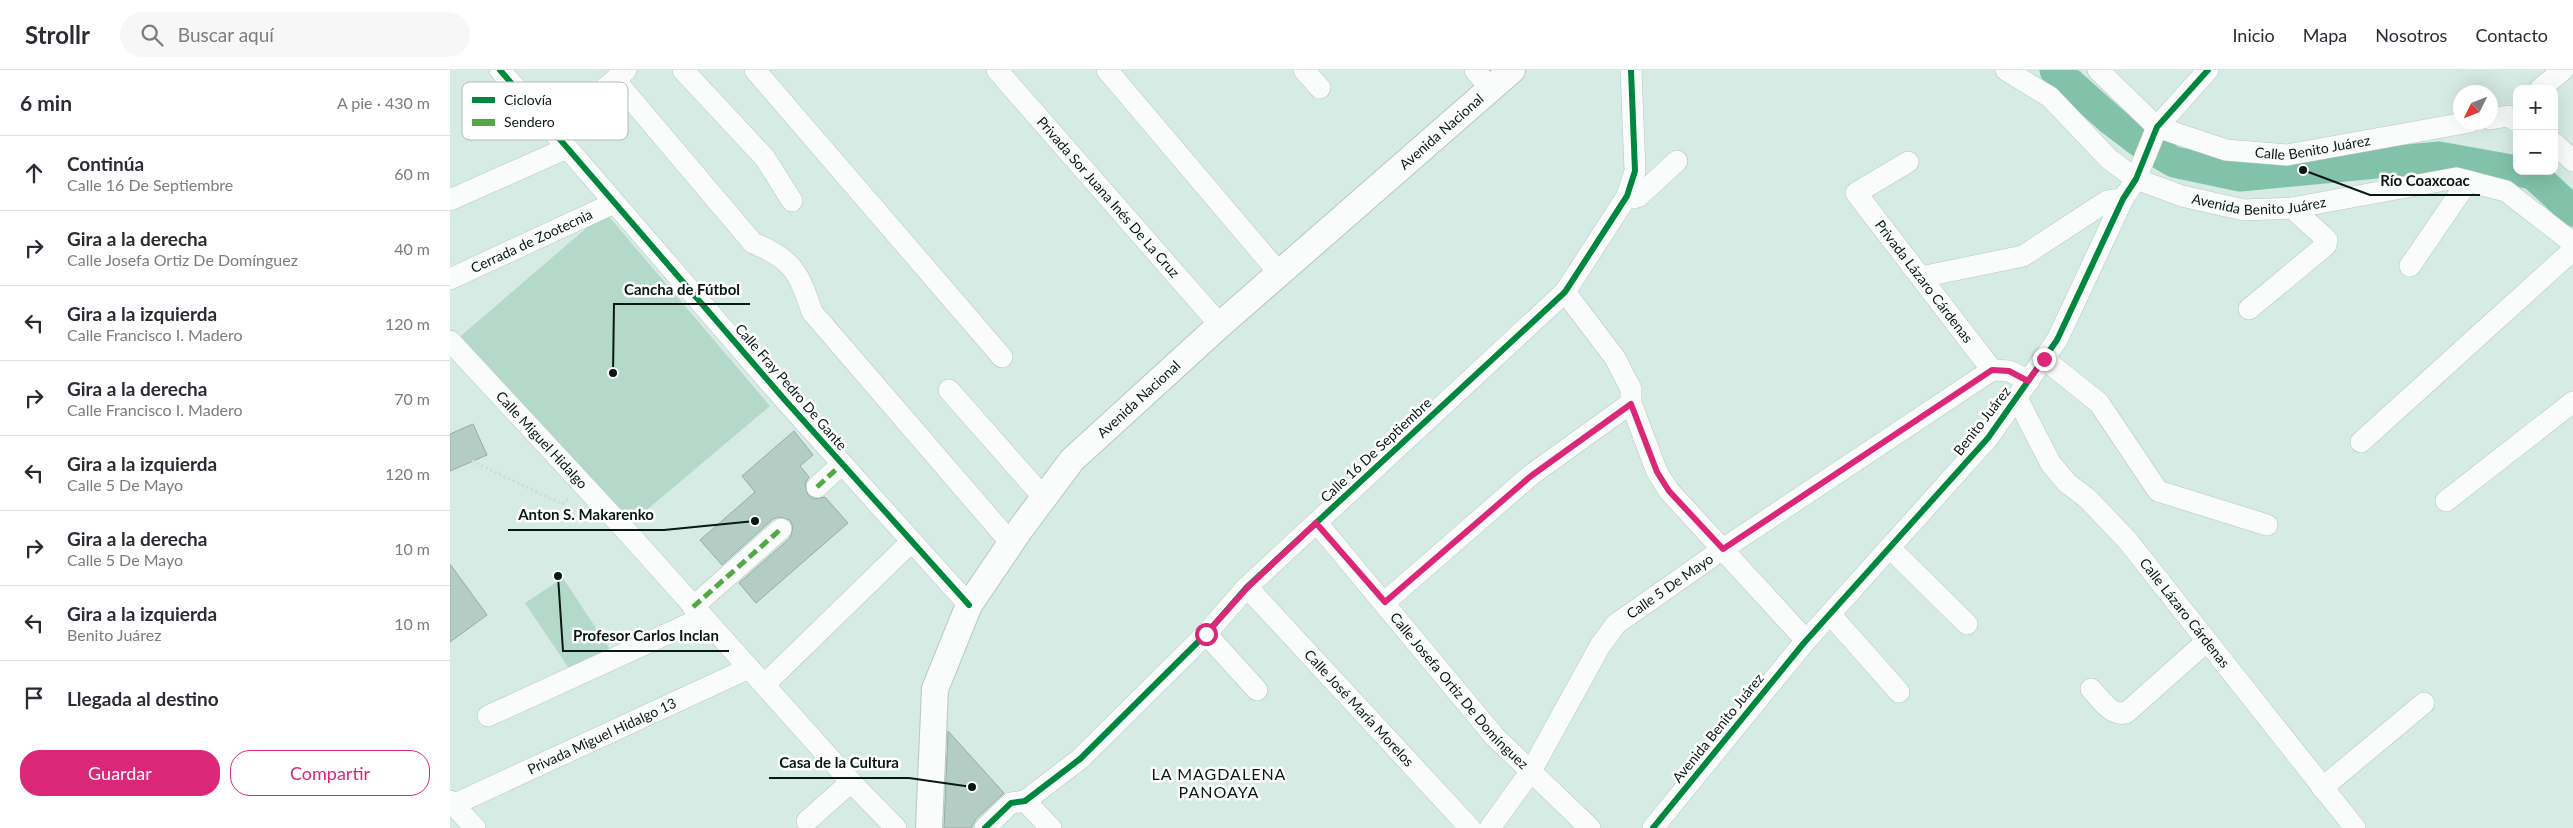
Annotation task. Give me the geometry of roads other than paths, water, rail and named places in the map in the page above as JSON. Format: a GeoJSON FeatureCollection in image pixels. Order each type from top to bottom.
{"type":"FeatureCollection","features":[{"type":"Feature","properties":{"kind":"main road","name":"Avenida Nacional"},"geometry":{"type":"LineString","coordinates":[[928,828],[935,689],[969,605],[1011,543],[1072,460],[1279,274],[1483,79],[1512,70]]}},
{"type":"Feature","properties":{"kind":"street","name":"Calle Fray Pedro De Gante"},"geometry":{"type":"LineString","coordinates":[[500,70],[510,82]]}},
{"type":"Feature","properties":{"kind":"street"},"geometry":{"type":"LineString","coordinates":[[684,70],[765,158],[792,201]]}},
{"type":"Feature","properties":{"kind":"street"},"geometry":{"type":"LineString","coordinates":[[754,70],[1002,357]]}},
{"type":"Feature","properties":{"kind":"street","name":"Privada Sor Juana Inés De La Cruz"},"geometry":{"type":"LineString","coordinates":[[997,70],[1220,325]]}},
{"type":"Feature","properties":{"kind":"street"},"geometry":{"type":"LineString","coordinates":[[1107,70],[1279,274]]}},
{"type":"Feature","properties":{"kind":"street"},"geometry":{"type":"LineString","coordinates":[[1304,70],[1320,88]]}},
{"type":"Feature","properties":{"kind":"street","name":"Calle 16 De Septiembre"},"geometry":{"type":"LineString","coordinates":[[986,828],[1011,803],[1025,801],[1080,759],[1206,634],[1247,588],[1565,292],[1627,196],[1635,171],[1631,70]]}},
{"type":"Feature","properties":{"kind":"street","name":"Avenida Benito Juárez"},"geometry":{"type":"LineString","coordinates":[[2006,70],[2050,97],[2109,159],[2139,170],[2182,196],[2244,210],[2292,208],[2456,178],[2506,191],[2573,243]]}},
{"type":"Feature","properties":{"kind":"street"},"geometry":{"type":"LineString","coordinates":[[2098,70],[2154,133],[2208,70]]}},
{"type":"Feature","properties":{"kind":"street"},"geometry":{"type":"LineString","coordinates":[[2545,85],[2563,70]]}},
{"type":"Feature","properties":{"kind":"street"},"geometry":{"type":"LineString","coordinates":[[628,85],[753,243],[767,248],[793,266],[804,287],[812,312],[1011,543]]}},
{"type":"Feature","properties":{"kind":"street","name":"Calle Benito Juárez"},"geometry":{"type":"LineString","coordinates":[[2154,133],[2226,150],[2287,155],[2453,125]]}},
{"type":"Feature","properties":{"kind":"street","name":"Benito Juárez"},"geometry":{"type":"LineString","coordinates":[[1803,644],[1988,438],[2044,359],[2057,340],[2123,199],[2139,170],[2154,133]]}},
{"type":"Feature","properties":{"kind":"street","name":"Calle Fray Pedro De Gante"},"geometry":{"type":"LineString","coordinates":[[560,140],[842,464],[969,605]]}},
{"type":"Feature","properties":{"kind":"street"},"geometry":{"type":"LineString","coordinates":[[450,200],[560,140]]}},
{"type":"Feature","properties":{"kind":"street"},"geometry":{"type":"LineString","coordinates":[[2558,147],[2573,161]]}},
{"type":"Feature","properties":{"kind":"street"},"geometry":{"type":"LineString","coordinates":[[1627,196],[1634,198],[1639,196],[1677,161]]}},
{"type":"Feature","properties":{"kind":"street","name":"Privada Lázaro Cárdenas"},"geometry":{"type":"LineString","coordinates":[[1908,162],[1856,192],[1992,370]]}},
{"type":"Feature","properties":{"kind":"street"},"geometry":{"type":"LineString","coordinates":[[2410,266],[2468,181]]}},
{"type":"Feature","properties":{"kind":"street"},"geometry":{"type":"LineString","coordinates":[[1921,277],[2023,256],[2107,201],[2123,199]]}},
{"type":"Feature","properties":{"kind":"street","name":"Cerrada de Zootecnia"},"geometry":{"type":"LineString","coordinates":[[450,279],[614,203]]}},
{"type":"Feature","properties":{"kind":"street"},"geometry":{"type":"LineString","coordinates":[[2248,310],[2326,245],[2328,240],[2292,208]]}},
{"type":"Feature","properties":{"kind":"street"},"geometry":{"type":"LineString","coordinates":[[2361,442],[2573,250]]}},
{"type":"Feature","properties":{"kind":"street"},"geometry":{"type":"LineString","coordinates":[[1565,292],[1615,358],[1631,389],[1631,404],[1657,472],[1669,491],[1802,636],[1803,644]]}},
{"type":"Feature","properties":{"kind":"street","name":"Calle Miguel Hidalgo"},"geometry":{"type":"LineString","coordinates":[[450,341],[639,555],[698,612],[765,684],[851,782],[896,828]]}},
{"type":"Feature","properties":{"kind":"street"},"geometry":{"type":"LineString","coordinates":[[2044,359],[2099,403],[2158,491],[2267,525]]}},
{"type":"Feature","properties":{"kind":"street"},"geometry":{"type":"LineString","coordinates":[[1992,370],[2009,371],[2023,389]]}},
{"type":"Feature","properties":{"kind":"street","name":"Calle 5 De Mayo"},"geometry":{"type":"LineString","coordinates":[[1490,828],[1531,771],[1600,646],[1616,624],[1723,549],[1992,370]]}},
{"type":"Feature","properties":{"kind":"street","name":"Calle Lázaro Cárdenas"},"geometry":{"type":"LineString","coordinates":[[2023,389],[2051,464],[2067,482],[2088,499],[2128,540],[2355,828]]}},
{"type":"Feature","properties":{"kind":"street"},"geometry":{"type":"LineString","coordinates":[[949,390],[1044,498]]}},
{"type":"Feature","properties":{"kind":"street"},"geometry":{"type":"LineString","coordinates":[[2446,501],[2573,402]]}},
{"type":"Feature","properties":{"kind":"street"},"geometry":{"type":"LineString","coordinates":[[1385,602],[1531,476],[1631,404]]}},
{"type":"Feature","properties":{"kind":"street"},"geometry":{"type":"LineString","coordinates":[[817,487],[842,464]]}},
{"type":"Feature","properties":{"kind":"street","name":"Calle Josefa Ortiz De Domínguez"},"geometry":{"type":"LineString","coordinates":[[1316,523],[1385,602],[1494,737],[1590,828]]}},
{"type":"Feature","properties":{"kind":"street"},"geometry":{"type":"LineString","coordinates":[[488,716],[698,612],[781,529]]}},
{"type":"Feature","properties":{"kind":"street"},"geometry":{"type":"LineString","coordinates":[[765,684],[911,542]]}},
{"type":"Feature","properties":{"kind":"street"},"geometry":{"type":"LineString","coordinates":[[1890,548],[1967,624]]}},
{"type":"Feature","properties":{"kind":"street","name":"Calle José María Morelos"},"geometry":{"type":"LineString","coordinates":[[1247,588],[1470,828]]}},
{"type":"Feature","properties":{"kind":"street"},"geometry":{"type":"LineString","coordinates":[[1830,614],[1899,692]]}},
{"type":"Feature","properties":{"kind":"street"},"geometry":{"type":"LineString","coordinates":[[1206,634],[1257,690]]}},
{"type":"Feature","properties":{"kind":"street"},"geometry":{"type":"LineString","coordinates":[[2091,690],[2111,710],[2119,715],[2126,713],[2206,641]]}},
{"type":"Feature","properties":{"kind":"street","name":"Avenida Benito Juárez"},"geometry":{"type":"LineString","coordinates":[[1653,828],[1803,644]]}},
{"type":"Feature","properties":{"kind":"street","name":"Privada Miguel Hidalgo 13"},"geometry":{"type":"LineString","coordinates":[[452,803],[749,668]]}},
{"type":"Feature","properties":{"kind":"street"},"geometry":{"type":"LineString","coordinates":[[2322,788],[2424,702]]}},
{"type":"Feature","properties":{"kind":"street"},"geometry":{"type":"LineString","coordinates":[[807,821],[851,782]]}},
{"type":"Feature","properties":{"kind":"street"},"geometry":{"type":"LineString","coordinates":[[1025,801],[1051,828]]}},
{"type":"Feature","properties":{"kind":"street"},"geometry":{"type":"LineString","coordinates":[[452,803],[475,828]]}},
{"type":"Feature","properties":{"kind":"waterway"},"geometry":{"type":"LineString","coordinates":[[2055,70],[2111,120],[2140,142],[2174,162],[2240,176],[2439,157],[2513,170]]}},
{"type":"Feature","properties":{"kind":"waterway"},"geometry":{"type":"LineString","coordinates":[[2534,175],[2573,211]]}},
{"type":"Feature","properties":{"kind":"place","name":"Río Coaxcoac"},"geometry":{"type":"Point","coordinates":[2303,170]}},
{"type":"Feature","properties":{"kind":"place","name":"Cancha de Fútbol"},"geometry":{"type":"Point","coordinates":[613,373]}},
{"type":"Feature","properties":{"kind":"place","name":"Anton S. Makarenko"},"geometry":{"type":"Point","coordinates":[755,521]}},
{"type":"Feature","properties":{"kind":"place","name":"Profesor Carlos Inclan"},"geometry":{"type":"Point","coordinates":[558,576]}},
{"type":"Feature","properties":{"kind":"place","name":"Casa de la Cultura"},"geometry":{"type":"Point","coordinates":[972,787]}},
{"type":"Feature","properties":{"kind":"district","name":"LA MAGDALENA PANOAYA"},"geometry":{"type":"Point","coordinates":[1219,783]}}]}
